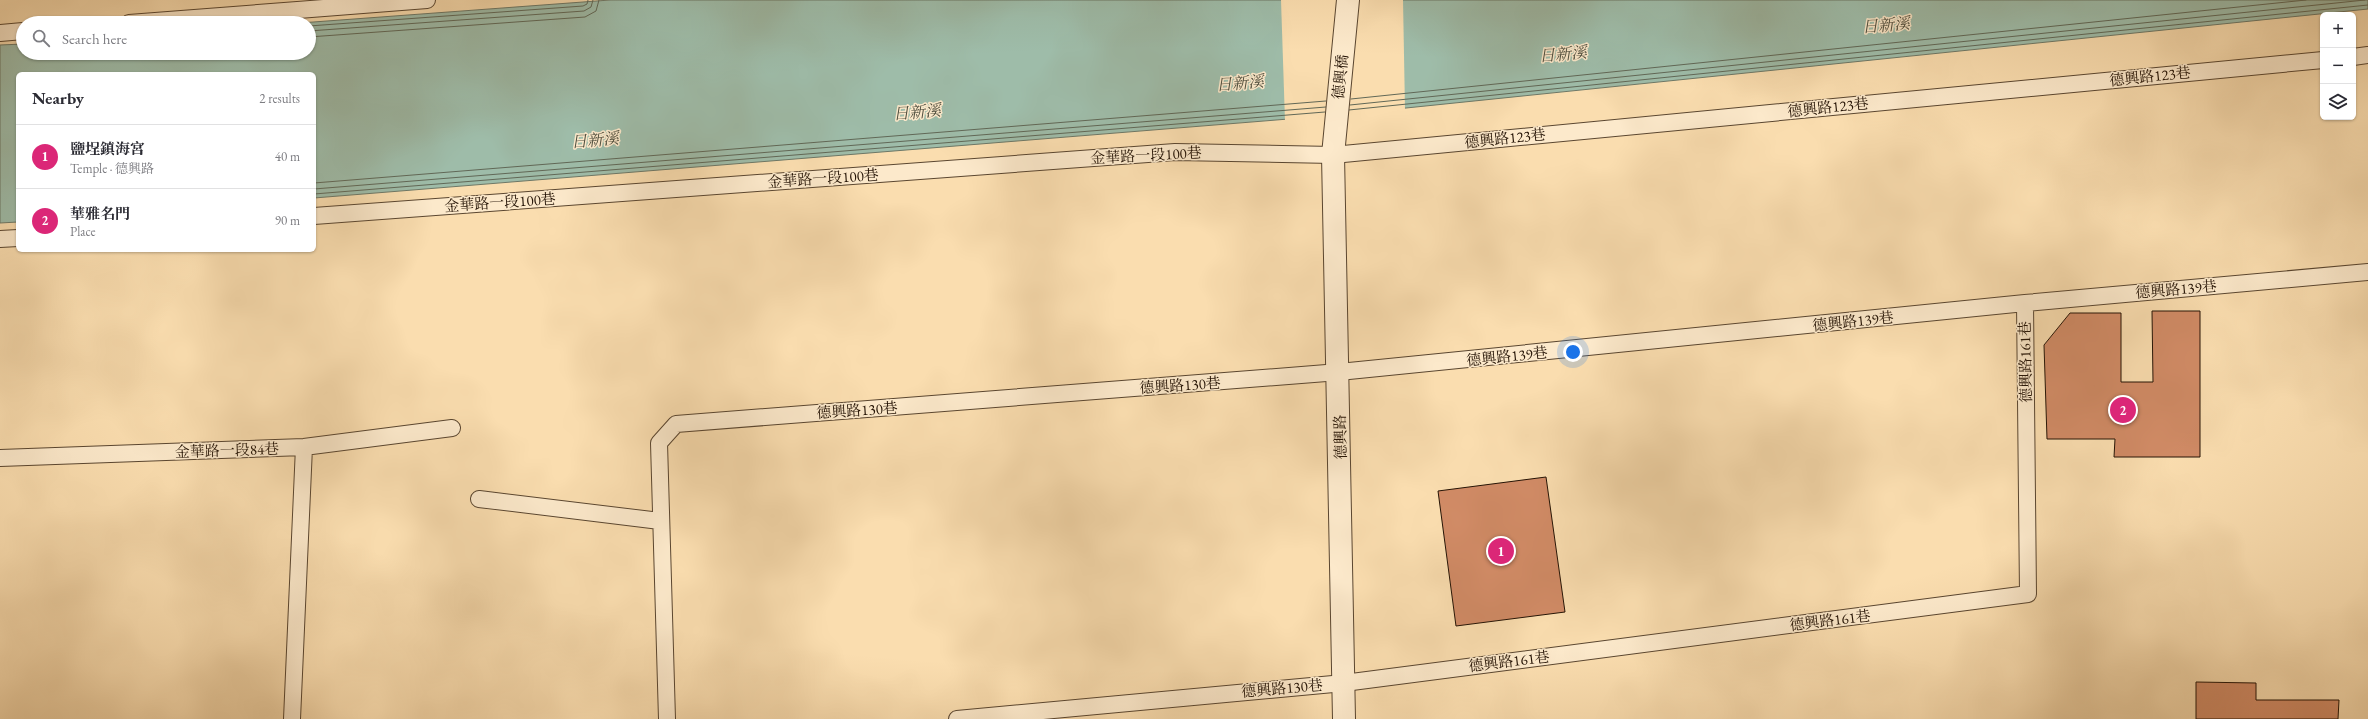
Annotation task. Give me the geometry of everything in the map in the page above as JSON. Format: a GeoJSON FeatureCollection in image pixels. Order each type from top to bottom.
{"type":"FeatureCollection","features":[{"type":"Feature","properties":{"kind":"street","name":"德興橋"},"geometry":{"type":"LineString","coordinates":[[1333,155],[1348,0]]}},
{"type":"Feature","properties":{"kind":"street","name":"德興路"},"geometry":{"type":"LineString","coordinates":[[1333,155],[1339,372],[1344,719]]}},
{"type":"Feature","properties":{"kind":"lane"},"geometry":{"type":"LineString","coordinates":[[219,16],[426,0]]}},
{"type":"Feature","properties":{"kind":"lane"},"geometry":{"type":"LineString","coordinates":[[0,33],[16,32]]}},
{"type":"Feature","properties":{"kind":"lane"},"geometry":{"type":"LineString","coordinates":[[2356,57],[2368,55]]}},
{"type":"Feature","properties":{"kind":"lane","name":"德興路123巷"},"geometry":{"type":"LineString","coordinates":[[1333,155],[2320,60]]}},
{"type":"Feature","properties":{"kind":"lane","name":"金華路一段100巷"},"geometry":{"type":"LineString","coordinates":[[316,216],[1175,152],[1333,155]]}},
{"type":"Feature","properties":{"kind":"lane"},"geometry":{"type":"LineString","coordinates":[[0,239],[16,238]]}},
{"type":"Feature","properties":{"kind":"lane","name":"德興路139巷"},"geometry":{"type":"LineString","coordinates":[[1339,372],[2025,303],[2368,272]]}},
{"type":"Feature","properties":{"kind":"lane","name":"德興路161巷"},"geometry":{"type":"LineString","coordinates":[[1344,682],[2028,594],[2025,303]]}},
{"type":"Feature","properties":{"kind":"lane","name":"德興路130巷"},"geometry":{"type":"LineString","coordinates":[[667,719],[660,521],[659,443],[676,424],[1339,372]]}},
{"type":"Feature","properties":{"kind":"lane","name":"金華路一段84巷"},"geometry":{"type":"LineString","coordinates":[[0,458],[304,447],[452,428]]}},
{"type":"Feature","properties":{"kind":"lane"},"geometry":{"type":"LineString","coordinates":[[292,719],[304,447]]}},
{"type":"Feature","properties":{"kind":"lane"},"geometry":{"type":"LineString","coordinates":[[479,499],[660,521]]}},
{"type":"Feature","properties":{"kind":"lane","name":"德興路130巷"},"geometry":{"type":"LineString","coordinates":[[957,719],[1344,682]]}},
{"type":"Feature","properties":{"kind":"water","name":"日新溪"},"geometry":{"type":"Polygon","coordinates":[[[610,0],[2368,0],[2368,9],[2320,12],[2320,14],[1338,115],[316,198],[316,72],[16,72],[16,222],[0,223],[0,45],[16,44],[16,60],[316,60],[316,22],[610,0]]]}},
{"type":"Feature","properties":{"kind":"pier"},"geometry":{"type":"Polygon","coordinates":[[[1281,0],[1403,0],[1405,110],[1285,121],[1281,0]]]}},
{"type":"Feature","properties":{"kind":"building"},"geometry":{"type":"Polygon","coordinates":[[[2152,311],[2200,311],[2200,457],[2114,457],[2115,439],[2047,439],[2044,345],[2070,313],[2121,313],[2121,382],[2153,382],[2152,311]]]}},
{"type":"Feature","properties":{"kind":"building"},"geometry":{"type":"Polygon","coordinates":[[[1546,477],[1565,612],[1456,626],[1438,491],[1546,477]]]}},
{"type":"Feature","properties":{"kind":"building"},"geometry":{"type":"Polygon","coordinates":[[[2196,682],[2256,683],[2256,700],[2339,700],[2338,719],[2196,719],[2196,682]]]}},
{"type":"Feature","properties":{"kind":"place","name":"華雅名門"},"geometry":{"type":"Point","coordinates":[2123,410]}},
{"type":"Feature","properties":{"kind":"place","name":"鹽埕鎮海宮"},"geometry":{"type":"Point","coordinates":[1501,551]}}]}
